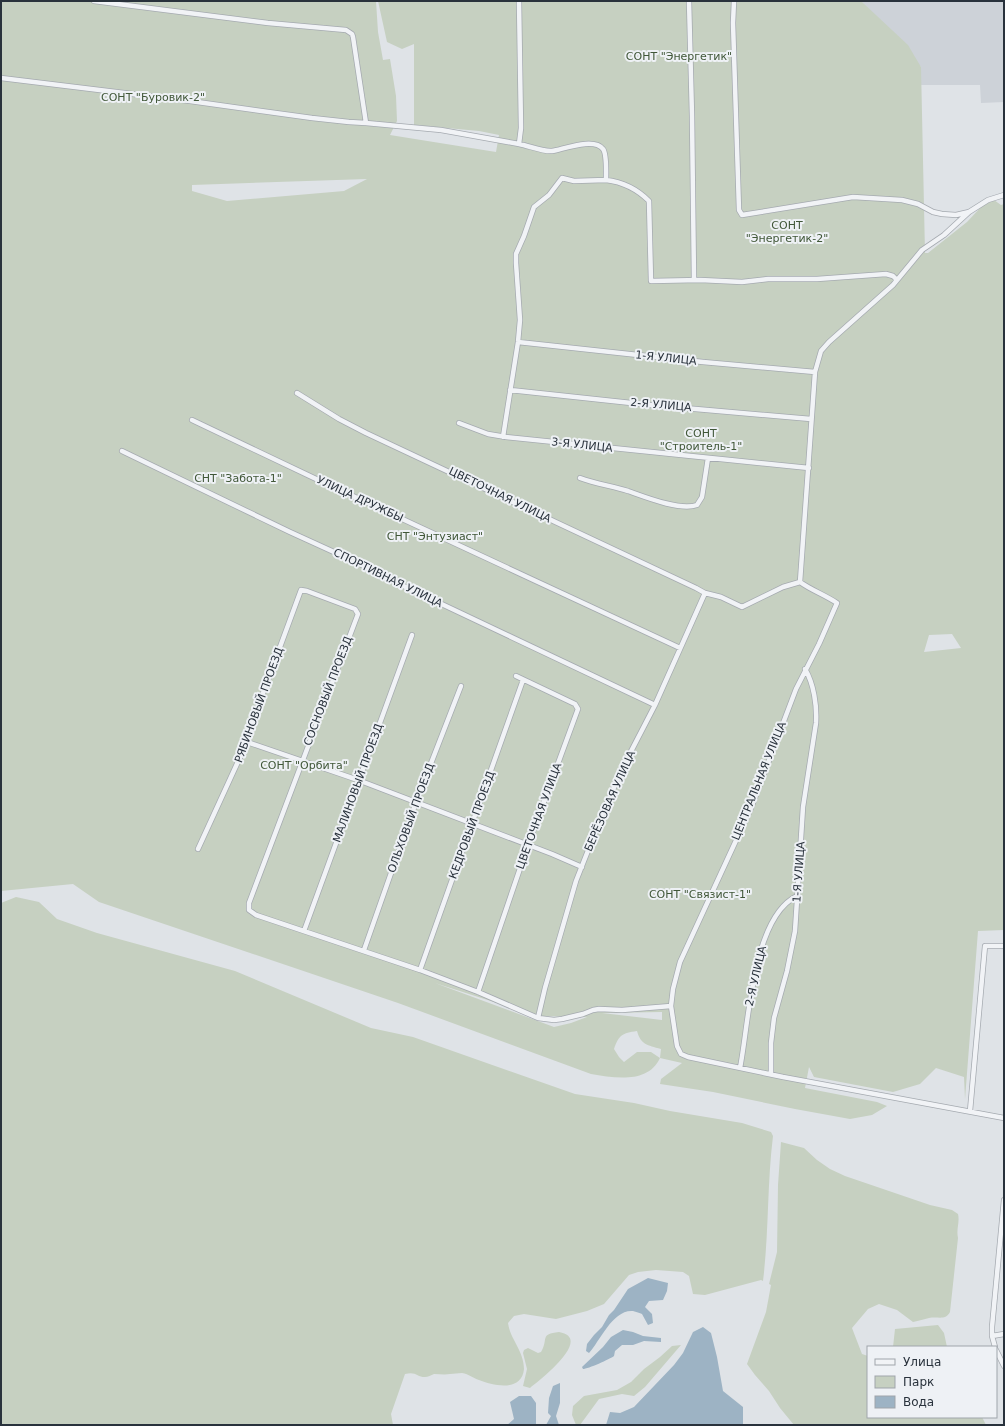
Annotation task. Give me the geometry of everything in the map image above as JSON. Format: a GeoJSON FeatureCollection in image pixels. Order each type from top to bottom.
{"type":"FeatureCollection","features":[{"type":"Feature","properties":{"kind":"street"},"geometry":{"type":"LineString","coordinates":[[94,1],[346,30],[352,34],[353,38],[366,123]]}},
{"type":"Feature","properties":{"kind":"street"},"geometry":{"type":"LineString","coordinates":[[519,1],[522,128],[519,144]]}},
{"type":"Feature","properties":{"kind":"street"},"geometry":{"type":"LineString","coordinates":[[689,1],[694,280]]}},
{"type":"Feature","properties":{"kind":"street"},"geometry":{"type":"LineString","coordinates":[[734,1],[733,23],[740,214],[746,216],[782,208],[853,197],[902,200],[918,204],[933,212],[942,214],[956,215],[968,212]]}},
{"type":"Feature","properties":{"kind":"street"},"geometry":{"type":"LineString","coordinates":[[1,78],[190,101],[305,118],[441,130],[519,144],[546,151],[588,144],[599,146],[603,149],[605,154],[606,180]]}},
{"type":"Feature","properties":{"kind":"street"},"geometry":{"type":"LineString","coordinates":[[503,437],[518,342],[520,310],[516,254],[534,207],[549,195],[562,178],[574,181],[606,180],[619,183],[641,193],[649,201],[651,281],[694,280],[742,282],[886,274],[897,280]]}},
{"type":"Feature","properties":{"kind":"street"},"geometry":{"type":"LineString","coordinates":[[800,582],[815,372],[822,351],[829,342],[897,280],[922,250],[944,235],[968,212],[988,200],[1004,195]]}},
{"type":"Feature","properties":{"kind":"street","name":"1-Я УЛИЦА"},"geometry":{"type":"LineString","coordinates":[[518,342],[703,362],[815,372]]}},
{"type":"Feature","properties":{"kind":"street","name":"2-Я УЛИЦА"},"geometry":{"type":"LineString","coordinates":[[510,390],[650,405],[811,419]]}},
{"type":"Feature","properties":{"kind":"street","name":"ЦВЕТОЧНАЯ УЛИЦА"},"geometry":{"type":"LineString","coordinates":[[297,393],[366,433],[704,593],[721,597],[742,607],[784,587],[800,582]]}},
{"type":"Feature","properties":{"kind":"street","name":"УЛИЦА ДРУЖБЫ"},"geometry":{"type":"LineString","coordinates":[[192,420],[680,648]]}},
{"type":"Feature","properties":{"kind":"street","name":"3-Я УЛИЦА"},"geometry":{"type":"LineString","coordinates":[[459,423],[488,434],[503,437],[809,468]]}},
{"type":"Feature","properties":{"kind":"street","name":"СПОРТИВНАЯ УЛИЦА"},"geometry":{"type":"LineString","coordinates":[[122,451],[655,705]]}},
{"type":"Feature","properties":{"kind":"street"},"geometry":{"type":"LineString","coordinates":[[580,478],[653,500],[684,506],[694,506],[697,505],[702,497],[708,458]]}},
{"type":"Feature","properties":{"kind":"street","name":"ЦЕНТРАЛЬНАЯ УЛИЦА"},"geometry":{"type":"LineString","coordinates":[[740,1068],[688,1057],[681,1054],[677,1046],[671,1006],[673,988],[680,962],[751,808],[788,708],[837,603],[800,582]]}},
{"type":"Feature","properties":{"kind":"street","name":"РЯБИНОВЫЙ ПРОЕЗД"},"geometry":{"type":"LineString","coordinates":[[198,849],[247,742],[252,723],[301,590],[332,601]]}},
{"type":"Feature","properties":{"kind":"street","name":"БЕРЁЗОВАЯ УЛИЦА"},"geometry":{"type":"LineString","coordinates":[[538,1018],[563,922],[582,867],[625,763],[655,705],[704,593]]}},
{"type":"Feature","properties":{"kind":"street","name":"СОСНОВЫЙ ПРОЕЗД"},"geometry":{"type":"LineString","coordinates":[[304,931],[256,915],[249,910],[249,903],[358,614],[355,609],[332,601]]}},
{"type":"Feature","properties":{"kind":"street","name":"МАЛИНОВЫЙ ПРОЕЗД"},"geometry":{"type":"LineString","coordinates":[[304,931],[412,635]]}},
{"type":"Feature","properties":{"kind":"street","name":"1-Я УЛИЦА"},"geometry":{"type":"LineString","coordinates":[[771,1074],[771,1043],[774,1018],[795,931],[803,807],[816,716],[812,682],[805,669]]}},
{"type":"Feature","properties":{"kind":"street","name":"ЦВЕТОЧНАЯ УЛИЦА"},"geometry":{"type":"LineString","coordinates":[[478,992],[528,845],[578,709],[575,704],[516,676]]}},
{"type":"Feature","properties":{"kind":"street","name":"КЕДРОВЫЙ ПРОЕЗД"},"geometry":{"type":"LineString","coordinates":[[420,970],[523,680]]}},
{"type":"Feature","properties":{"kind":"street","name":"ОЛЬХОВЫЙ ПРОЕЗД"},"geometry":{"type":"LineString","coordinates":[[364,950],[416,802],[461,686]]}},
{"type":"Feature","properties":{"kind":"street"},"geometry":{"type":"LineString","coordinates":[[247,742],[358,780],[582,867]]}},
{"type":"Feature","properties":{"kind":"street","name":"2-Я УЛИЦА"},"geometry":{"type":"LineString","coordinates":[[740,1068],[751,994],[765,941],[776,914],[785,904],[797,896]]}},
{"type":"Feature","properties":{"kind":"street"},"geometry":{"type":"LineString","coordinates":[[304,931],[420,970],[478,992],[538,1018],[554,1020],[584,1014],[593,1010],[622,1010],[671,1006]]}},
{"type":"Feature","properties":{"kind":"street"},"geometry":{"type":"LineString","coordinates":[[970,1111],[985,946],[1004,946]]}},
{"type":"Feature","properties":{"kind":"street"},"geometry":{"type":"LineString","coordinates":[[740,1068],[1004,1118]]}},
{"type":"Feature","properties":{"kind":"street"},"geometry":{"type":"LineString","coordinates":[[995,1346],[992,1336],[992,1319],[1004,1200]]}},
{"type":"Feature","properties":{"kind":"street"},"geometry":{"type":"LineString","coordinates":[[992,1336],[1004,1334]]}},
{"type":"Feature","properties":{"kind":"street"},"geometry":{"type":"LineString","coordinates":[[997,1352],[1004,1366]]}},
{"type":"Feature","properties":{"kind":"shaded area"},"geometry":{"type":"Polygon","coordinates":[[[861,1],[1004,1],[1004,102],[981,103],[980,85],[921,85],[921,67],[861,1]]]}},
{"type":"Feature","properties":{"kind":"green space"},"geometry":{"type":"Polygon","coordinates":[[[1,1],[376,1],[378,32],[383,60],[390,59],[396,96],[397,121],[390,135],[496,152],[499,135],[479,131],[414,125],[414,44],[402,49],[387,42],[378,1],[861,1],[908,45],[921,67],[925,253],[928,253],[967,222],[982,206],[994,200],[1001,205],[1004,204],[1004,930],[978,931],[965,1099],[964,1077],[936,1068],[920,1084],[893,1092],[814,1077],[809,1067],[805,1088],[877,1102],[887,1106],[872,1115],[850,1119],[713,1092],[660,1084],[661,1079],[682,1063],[660,1058],[655,1066],[648,1072],[639,1076],[620,1078],[591,1074],[398,1003],[99,902],[73,884],[1,891],[1,1]],[[367,179],[192,185],[192,191],[227,201],[344,191],[367,179]],[[952,634],[929,635],[924,652],[961,648],[952,634]],[[435,983],[554,1027],[587,1017],[537,1016],[435,983]],[[662,1012],[602,1013],[662,1020],[662,1012]],[[637,1031],[624,1034],[614,1049],[624,1062],[637,1052],[651,1052],[660,1058],[661,1049],[645,1044],[640,1039],[637,1031]]]}},
{"type":"Feature","properties":{"kind":"green space"},"geometry":{"type":"Polygon","coordinates":[[[16,897],[39,902],[57,919],[97,933],[235,971],[371,1028],[413,1037],[575,1094],[634,1103],[670,1111],[742,1123],[771,1132],[773,1136],[763,1281],[761,1280],[705,1295],[693,1294],[689,1276],[683,1272],[656,1270],[638,1272],[629,1275],[604,1304],[587,1311],[556,1319],[524,1314],[514,1316],[508,1323],[509,1329],[522,1356],[524,1369],[522,1376],[518,1381],[513,1384],[499,1385],[485,1382],[462,1373],[434,1374],[425,1377],[412,1373],[405,1374],[391,1414],[393,1425],[1,1425],[1,903],[16,897]]]}},
{"type":"Feature","properties":{"kind":"green space"},"geometry":{"type":"Polygon","coordinates":[[[781,1142],[804,1148],[830,1169],[845,1176],[930,1205],[952,1210],[958,1214],[958,1238],[950,1312],[948,1315],[913,1322],[897,1310],[879,1304],[868,1309],[852,1328],[862,1354],[867,1356],[867,1418],[982,1418],[986,1425],[794,1425],[747,1364],[766,1312],[771,1285],[769,1284],[777,1252],[778,1185],[781,1142]]]}},
{"type":"Feature","properties":{"kind":"green space"},"geometry":{"type":"Polygon","coordinates":[[[938,1325],[944,1333],[947,1346],[893,1346],[895,1329],[938,1325]]]}},
{"type":"Feature","properties":{"kind":"green space"},"geometry":{"type":"Polygon","coordinates":[[[559,1332],[568,1336],[571,1342],[568,1350],[544,1377],[530,1388],[523,1386],[527,1369],[523,1353],[524,1350],[528,1348],[538,1353],[541,1352],[547,1336],[549,1334],[559,1332]]]}},
{"type":"Feature","properties":{"kind":"green space"},"geometry":{"type":"Polygon","coordinates":[[[681,1345],[645,1387],[634,1396],[622,1394],[599,1399],[580,1425],[576,1425],[572,1415],[573,1406],[584,1396],[617,1390],[631,1382],[672,1346],[681,1345]]]}},
{"type":"Feature","properties":{"kind":"water"},"geometry":{"type":"Polygon","coordinates":[[[648,1278],[668,1283],[667,1291],[663,1300],[649,1301],[645,1307],[652,1314],[653,1323],[648,1325],[642,1314],[633,1311],[626,1312],[613,1320],[589,1353],[586,1351],[587,1344],[602,1327],[628,1289],[648,1278]]]}},
{"type":"Feature","properties":{"kind":"water"},"geometry":{"type":"Polygon","coordinates":[[[703,1327],[711,1333],[723,1391],[743,1407],[743,1425],[606,1425],[610,1412],[620,1413],[634,1407],[674,1365],[683,1353],[693,1332],[703,1327]]]}},
{"type":"Feature","properties":{"kind":"water"},"geometry":{"type":"Polygon","coordinates":[[[623,1330],[643,1336],[661,1338],[661,1342],[644,1341],[633,1345],[622,1345],[615,1351],[614,1356],[594,1366],[583,1369],[582,1367],[611,1337],[623,1330]]]}},
{"type":"Feature","properties":{"kind":"water"},"geometry":{"type":"Polygon","coordinates":[[[560,1383],[560,1403],[556,1416],[559,1425],[546,1425],[551,1416],[548,1413],[549,1398],[553,1386],[560,1383]]]}},
{"type":"Feature","properties":{"kind":"water"},"geometry":{"type":"Polygon","coordinates":[[[519,1396],[531,1396],[536,1403],[536,1425],[507,1425],[514,1419],[510,1402],[519,1396]]]}},
{"type":"Feature","properties":{"kind":"park label","name":"СОНТ \"Энергетик\""},"geometry":{"type":"Point","coordinates":[679,56]}},
{"type":"Feature","properties":{"kind":"park label","name":"СОНТ \"Буровик-2\""},"geometry":{"type":"Point","coordinates":[153,97]}},
{"type":"Feature","properties":{"kind":"park label","name":"СОНТ \"Энергетик-2\""},"geometry":{"type":"Point","coordinates":[787,231]}},
{"type":"Feature","properties":{"kind":"park label","name":"СОНТ \"Строитель-1\""},"geometry":{"type":"Point","coordinates":[701,439]}},
{"type":"Feature","properties":{"kind":"park label","name":"СНТ \"Забота-1\""},"geometry":{"type":"Point","coordinates":[238,478]}},
{"type":"Feature","properties":{"kind":"park label","name":"СНТ \"Энтузиаст\""},"geometry":{"type":"Point","coordinates":[435,536]}},
{"type":"Feature","properties":{"kind":"park label","name":"СОНТ \"Орбита\""},"geometry":{"type":"Point","coordinates":[304,765]}},
{"type":"Feature","properties":{"kind":"park label","name":"СОНТ \"Связист-1\""},"geometry":{"type":"Point","coordinates":[700,894]}}]}
